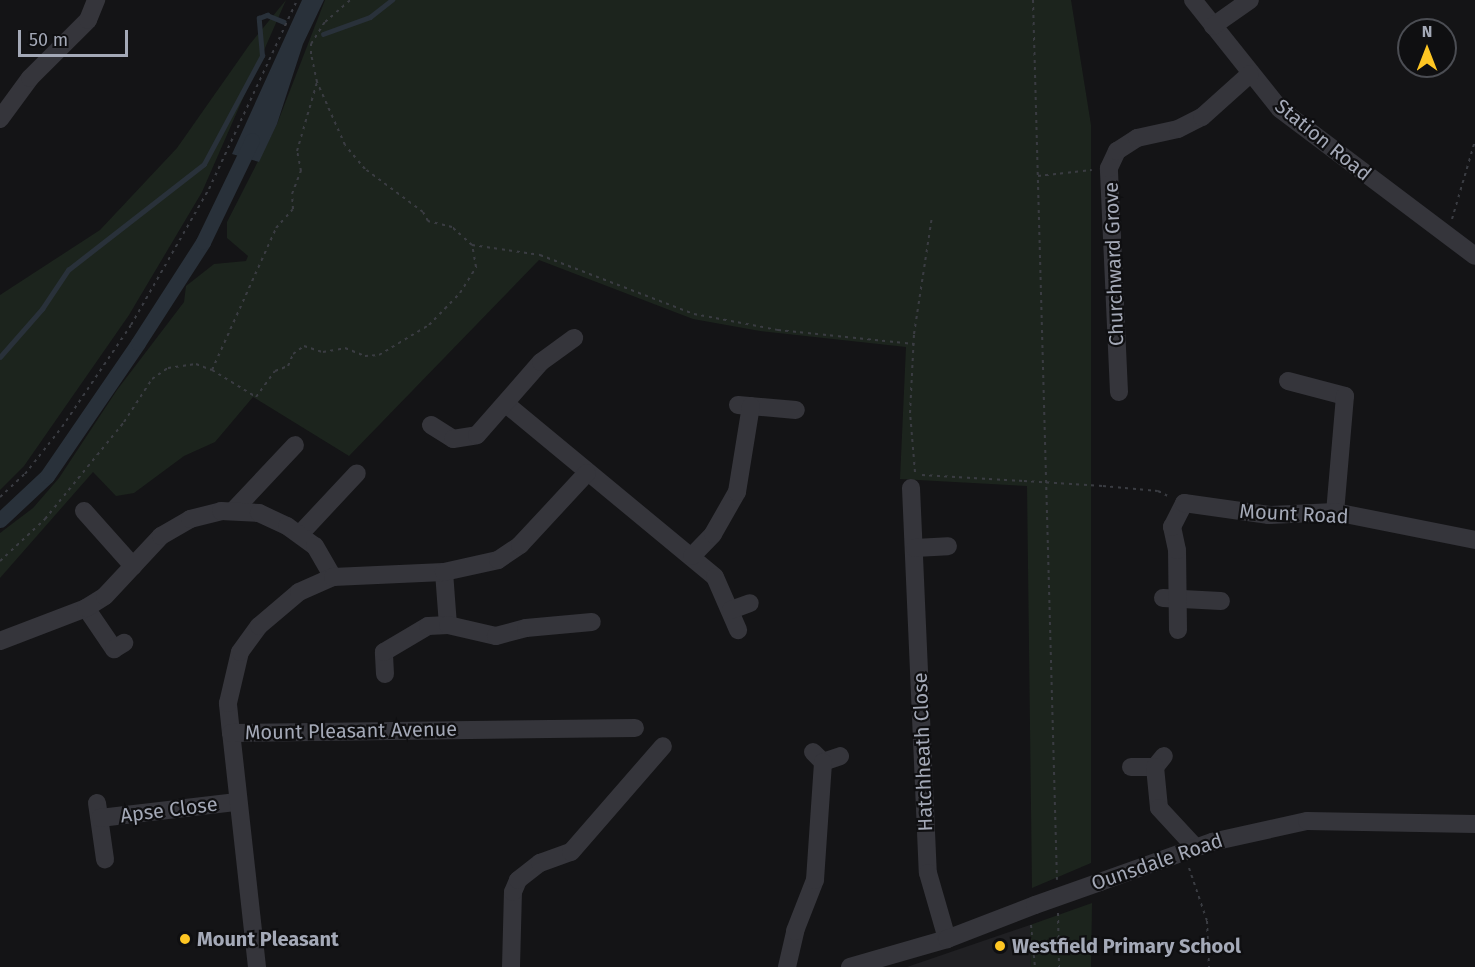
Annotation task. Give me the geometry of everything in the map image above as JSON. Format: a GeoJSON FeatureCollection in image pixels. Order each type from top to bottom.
{"type":"FeatureCollection","features":[{"type":"Feature","properties":{"kind":"street"},"geometry":{"type":"LineString","coordinates":[[0,119],[30,78],[88,20],[96,0]]}},
{"type":"Feature","properties":{"kind":"street","name":"Station Road"},"geometry":{"type":"LineString","coordinates":[[1193,0],[1280,109],[1475,256]]}},
{"type":"Feature","properties":{"kind":"street"},"geometry":{"type":"LineString","coordinates":[[1213,26],[1250,0]]}},
{"type":"Feature","properties":{"kind":"street","name":"Churchward Grove"},"geometry":{"type":"LineString","coordinates":[[1119,392],[1109,168],[1117,151],[1137,138],[1178,129],[1202,117],[1250,74]]}},
{"type":"Feature","properties":{"kind":"street"},"geometry":{"type":"LineString","coordinates":[[472,453],[482,429],[542,362],[574,338]]}},
{"type":"Feature","properties":{"kind":"street"},"geometry":{"type":"LineString","coordinates":[[1288,381],[1345,396],[1335,512]]}},
{"type":"Feature","properties":{"kind":"street"},"geometry":{"type":"LineString","coordinates":[[506,404],[715,577],[738,630]]}},
{"type":"Feature","properties":{"kind":"street"},"geometry":{"type":"LineString","coordinates":[[692,556],[713,534],[737,492],[745,406],[796,410]]}},
{"type":"Feature","properties":{"kind":"street"},"geometry":{"type":"LineString","coordinates":[[430,425],[453,439],[482,429]]}},
{"type":"Feature","properties":{"kind":"street"},"geometry":{"type":"LineString","coordinates":[[234,510],[295,445]]}},
{"type":"Feature","properties":{"kind":"street"},"geometry":{"type":"LineString","coordinates":[[300,534],[357,473]]}},
{"type":"Feature","properties":{"kind":"street"},"geometry":{"type":"LineString","coordinates":[[231,733],[228,703],[240,652],[259,626],[299,592],[333,577],[444,572],[498,560],[520,545],[587,473]]}},
{"type":"Feature","properties":{"kind":"street","name":"Hatchheath Close"},"geometry":{"type":"LineString","coordinates":[[913,482],[910,557],[928,873],[947,939]]}},
{"type":"Feature","properties":{"kind":"street"},"geometry":{"type":"LineString","coordinates":[[1178,630],[1171,599],[1172,527],[1184,503]]}},
{"type":"Feature","properties":{"kind":"street","name":"Mount Road"},"geometry":{"type":"LineString","coordinates":[[1184,503],[1269,515],[1335,512],[1475,540]]}},
{"type":"Feature","properties":{"kind":"street"},"geometry":{"type":"LineString","coordinates":[[84,510],[133,566]]}},
{"type":"Feature","properties":{"kind":"street"},"geometry":{"type":"LineString","coordinates":[[0,642],[86,608],[105,596],[161,536],[190,519],[234,510],[259,513],[300,534],[315,546],[333,577]]}},
{"type":"Feature","properties":{"kind":"street"},"geometry":{"type":"LineString","coordinates":[[910,557],[948,546]]}},
{"type":"Feature","properties":{"kind":"street"},"geometry":{"type":"LineString","coordinates":[[444,572],[448,625]]}},
{"type":"Feature","properties":{"kind":"street"},"geometry":{"type":"LineString","coordinates":[[1171,599],[1221,601]]}},
{"type":"Feature","properties":{"kind":"street"},"geometry":{"type":"LineString","coordinates":[[731,610],[750,603]]}},
{"type":"Feature","properties":{"kind":"street"},"geometry":{"type":"LineString","coordinates":[[86,608],[114,649],[124,642]]}},
{"type":"Feature","properties":{"kind":"street"},"geometry":{"type":"LineString","coordinates":[[385,675],[384,652],[428,626],[448,625],[496,636],[526,628],[592,622]]}},
{"type":"Feature","properties":{"kind":"street","name":"Mount Pleasant Avenue"},"geometry":{"type":"LineString","coordinates":[[257,967],[231,733],[635,728]]}},
{"type":"Feature","properties":{"kind":"street"},"geometry":{"type":"LineString","coordinates":[[511,967],[512,899],[518,880],[540,863],[571,852],[591,813],[612,802],[663,746]]}},
{"type":"Feature","properties":{"kind":"street"},"geometry":{"type":"LineString","coordinates":[[787,967],[795,931],[815,880],[826,757]]}},
{"type":"Feature","properties":{"kind":"street"},"geometry":{"type":"LineString","coordinates":[[1131,766],[1160,762],[1159,808],[1189,849]]}},
{"type":"Feature","properties":{"kind":"street","name":"Apse Close"},"geometry":{"type":"LineString","coordinates":[[105,859],[98,810],[237,802]]}},
{"type":"Feature","properties":{"kind":"street","name":"Ounsdale Road"},"geometry":{"type":"LineString","coordinates":[[850,967],[1033,913],[1100,882],[1189,849],[1307,820],[1475,824]]}},
{"type":"Feature","properties":{"kind":"path"},"geometry":{"type":"LineString","coordinates":[[0,497],[24,474],[62,427],[137,315],[209,189],[297,0]]}},
{"type":"Feature","properties":{"kind":"path"},"geometry":{"type":"LineString","coordinates":[[0,561],[45,519],[124,422],[152,380],[168,368],[196,364],[212,370],[256,397],[274,371],[288,366],[293,354],[304,346],[323,352],[345,348],[365,356],[397,347],[429,326],[460,294],[478,260],[472,244],[452,227],[428,221],[409,199],[351,154],[317,82],[312,44],[325,22],[350,0]]}},
{"type":"Feature","properties":{"kind":"path"},"geometry":{"type":"LineString","coordinates":[[1033,0],[1057,883]]}},
{"type":"Feature","properties":{"kind":"path"},"geometry":{"type":"LineString","coordinates":[[212,370],[276,228],[293,209],[292,194],[301,171],[297,151],[317,82]]}},
{"type":"Feature","properties":{"kind":"path"},"geometry":{"type":"LineString","coordinates":[[1447,236],[1475,141]]}},
{"type":"Feature","properties":{"kind":"path"},"geometry":{"type":"LineString","coordinates":[[1037,176],[1078,172]]}},
{"type":"Feature","properties":{"kind":"path"},"geometry":{"type":"LineString","coordinates":[[932,216],[914,344],[910,413],[913,482],[1024,481],[1103,486],[1158,491],[1184,503]]}},
{"type":"Feature","properties":{"kind":"path"},"geometry":{"type":"LineString","coordinates":[[472,244],[540,255],[694,314],[778,330],[914,344]]}},
{"type":"Feature","properties":{"kind":"path"},"geometry":{"type":"LineString","coordinates":[[1189,849],[1207,921],[1209,967]]}},
{"type":"Feature","properties":{"kind":"path"},"geometry":{"type":"LineString","coordinates":[[1057,907],[1059,967]]}},
{"type":"Feature","properties":{"kind":"path"},"geometry":{"type":"LineString","coordinates":[[1033,913],[1035,967]]}},
{"type":"Feature","properties":{"kind":"shaded area"},"geometry":{"type":"Polygon","coordinates":[[[286,0],[202,192],[129,315],[24,466],[0,490],[0,295],[100,230],[177,148],[250,44],[286,0]]]}},
{"type":"Feature","properties":{"kind":"shaded area"},"geometry":{"type":"Polygon","coordinates":[[[302,0],[324,0],[303,44],[277,124],[259,162],[232,154],[302,0]]]}},
{"type":"Feature","properties":{"kind":"shaded area"},"geometry":{"type":"Polygon","coordinates":[[[325,0],[1071,0],[1091,125],[1091,863],[1032,888],[1027,486],[900,479],[906,347],[760,331],[693,319],[539,260],[349,456],[253,397],[215,442],[184,456],[134,493],[116,496],[93,472],[0,578],[0,533],[33,508],[59,478],[117,390],[184,302],[186,286],[214,264],[246,261],[248,256],[227,238],[227,222],[277,124],[325,0]]]}},
{"type":"Feature","properties":{"kind":"shaded area"},"geometry":{"type":"Polygon","coordinates":[[[1092,903],[1091,967],[1031,967],[1030,925],[1092,903]]]}},
{"type":"Feature","properties":{"kind":"shaded area","name":"Westfield Primary School"},"geometry":{"type":"Polygon","coordinates":[[[1030,925],[1031,967],[907,967],[1030,925]]]}},
{"type":"Feature","properties":{"kind":"waterway"},"geometry":{"type":"LineString","coordinates":[[323,34],[370,17],[392,0]]}},
{"type":"Feature","properties":{"kind":"waterway"},"geometry":{"type":"LineString","coordinates":[[0,357],[42,309],[68,270],[204,164],[262,56],[259,18],[267,15],[284,22]]}},
{"type":"Feature","properties":{"kind":"waterway"},"geometry":{"type":"LineString","coordinates":[[0,520],[47,476],[138,343],[203,242],[252,140]]}},
{"type":"Feature","properties":{"kind":"place","name":"Mount Pleasant"},"geometry":{"type":"Point","coordinates":[185,939]}},
{"type":"Feature","properties":{"kind":"place","name":"Westfield Primary School"},"geometry":{"type":"Point","coordinates":[1000,946]}}]}
